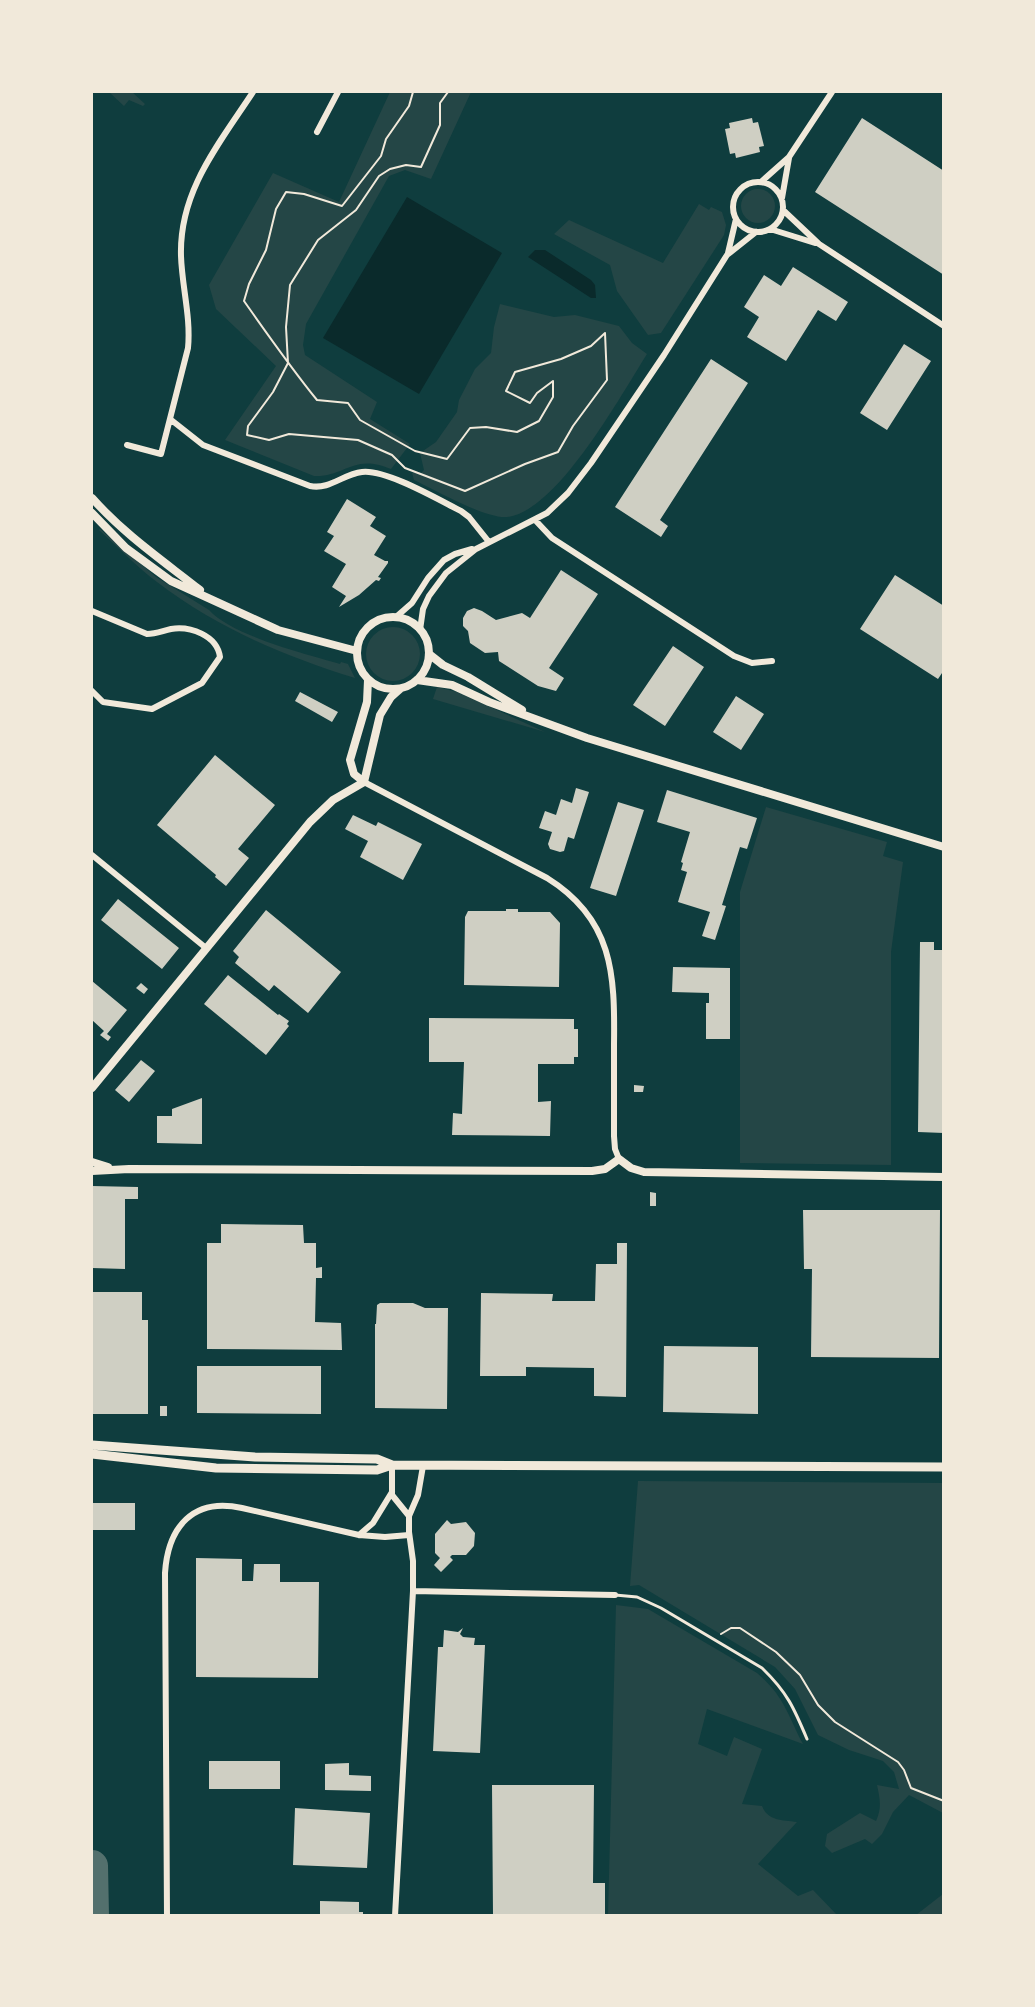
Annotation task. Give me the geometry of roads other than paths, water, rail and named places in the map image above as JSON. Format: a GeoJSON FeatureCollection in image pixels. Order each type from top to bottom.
{"type":"FeatureCollection","features":[{"type":"Feature","properties":{"kind":"main road"},"geometry":{"type":"LineString","coordinates":[[92,1445],[255,1456],[377,1459],[392,1465]]}},
{"type":"Feature","properties":{"kind":"main road"},"geometry":{"type":"LineString","coordinates":[[92,1454],[224,1468],[376,1470],[392,1465],[944,1467]]}},
{"type":"Feature","properties":{"kind":"street"},"geometry":{"type":"LineString","coordinates":[[127,446],[161,454],[188,355],[189,339],[181,259],[181,239],[187,205],[201,171],[253,92]]}},
{"type":"Feature","properties":{"kind":"street"},"geometry":{"type":"LineString","coordinates":[[317,132],[338,92]]}},
{"type":"Feature","properties":{"kind":"street"},"geometry":{"type":"LineString","coordinates":[[760,182],[789,157],[832,92]]}},
{"type":"Feature","properties":{"kind":"street"},"geometry":{"type":"LineString","coordinates":[[420,630],[423,609],[434,588],[446,573],[476,549],[536,521],[559,503],[586,470],[728,255],[756,232],[770,229],[778,222],[783,210],[782,198],[789,157]]}},
{"type":"Feature","properties":{"kind":"street"},"geometry":{"type":"LineString","coordinates":[[728,255],[736,219],[733,205],[737,192],[749,183],[760,182],[775,188],[782,198]]}},
{"type":"Feature","properties":{"kind":"street"},"geometry":{"type":"LineString","coordinates":[[783,210],[819,244],[944,326]]}},
{"type":"Feature","properties":{"kind":"street"},"geometry":{"type":"LineString","coordinates":[[736,219],[742,227],[756,232]]}},
{"type":"Feature","properties":{"kind":"street"},"geometry":{"type":"LineString","coordinates":[[770,229],[819,244]]}},
{"type":"Feature","properties":{"kind":"street"},"geometry":{"type":"LineString","coordinates":[[170,419],[195,441],[318,487],[332,484],[360,472],[368,471],[388,476],[461,511],[469,517],[489,542]]}},
{"type":"Feature","properties":{"kind":"street"},"geometry":{"type":"LineString","coordinates":[[92,498],[136,542],[211,598]]}},
{"type":"Feature","properties":{"kind":"street"},"geometry":{"type":"LineString","coordinates":[[92,513],[126,548],[171,581],[278,630],[357,651]]}},
{"type":"Feature","properties":{"kind":"street"},"geometry":{"type":"LineString","coordinates":[[536,521],[555,540],[735,656],[752,663],[772,661]]}},
{"type":"Feature","properties":{"kind":"street"},"geometry":{"type":"LineString","coordinates":[[396,617],[412,603],[428,578],[444,560],[476,549]]}},
{"type":"Feature","properties":{"kind":"street"},"geometry":{"type":"LineString","coordinates":[[92,611],[147,634],[172,629],[193,630],[212,641],[220,657],[202,683],[152,709],[103,702],[92,691]]}},
{"type":"Feature","properties":{"kind":"street"},"geometry":{"type":"LineString","coordinates":[[92,1088],[320,810],[364,782],[380,715],[391,697],[417,680],[427,666],[429,654],[427,642],[420,630],[410,621],[386,617],[372,623],[362,636],[357,651],[361,670],[368,680],[383,688],[400,689]]}},
{"type":"Feature","properties":{"kind":"street"},"geometry":{"type":"LineString","coordinates":[[429,654],[443,665],[468,677],[537,718]]}},
{"type":"Feature","properties":{"kind":"street"},"geometry":{"type":"LineString","coordinates":[[368,680],[367,702],[350,760],[354,774],[364,782],[555,883],[589,917],[605,946],[614,983],[614,1136],[615,1149],[620,1159],[631,1168],[644,1172],[944,1176]]}},
{"type":"Feature","properties":{"kind":"street"},"geometry":{"type":"LineString","coordinates":[[417,680],[452,685],[489,702],[596,741],[944,846]]}},
{"type":"Feature","properties":{"kind":"street"},"geometry":{"type":"LineString","coordinates":[[92,855],[206,948]]}},
{"type":"Feature","properties":{"kind":"street"},"geometry":{"type":"LineString","coordinates":[[92,1171],[112,1168],[577,1171],[603,1170],[620,1159]]}},
{"type":"Feature","properties":{"kind":"street"},"geometry":{"type":"LineString","coordinates":[[92,1162],[112,1168]]}},
{"type":"Feature","properties":{"kind":"street"},"geometry":{"type":"LineString","coordinates":[[392,1465],[394,1499],[410,1516]]}},
{"type":"Feature","properties":{"kind":"street"},"geometry":{"type":"LineString","coordinates":[[395,1916],[413,1591],[410,1516],[418,1495],[423,1466]]}},
{"type":"Feature","properties":{"kind":"street"},"geometry":{"type":"LineString","coordinates":[[359,1535],[373,1523],[392,1492]]}},
{"type":"Feature","properties":{"kind":"street"},"geometry":{"type":"LineString","coordinates":[[166,1916],[165,1573],[167,1551],[173,1536],[192,1515],[208,1507],[222,1505],[235,1506],[359,1535],[385,1537],[409,1535]]}},
{"type":"Feature","properties":{"kind":"street"},"geometry":{"type":"LineString","coordinates":[[413,1591],[615,1594]]}},
{"type":"Feature","properties":{"kind":"lane"},"geometry":{"type":"LineString","coordinates":[[615,1594],[631,1595],[646,1600],[757,1665],[776,1681],[792,1704],[807,1739]]}}]}
